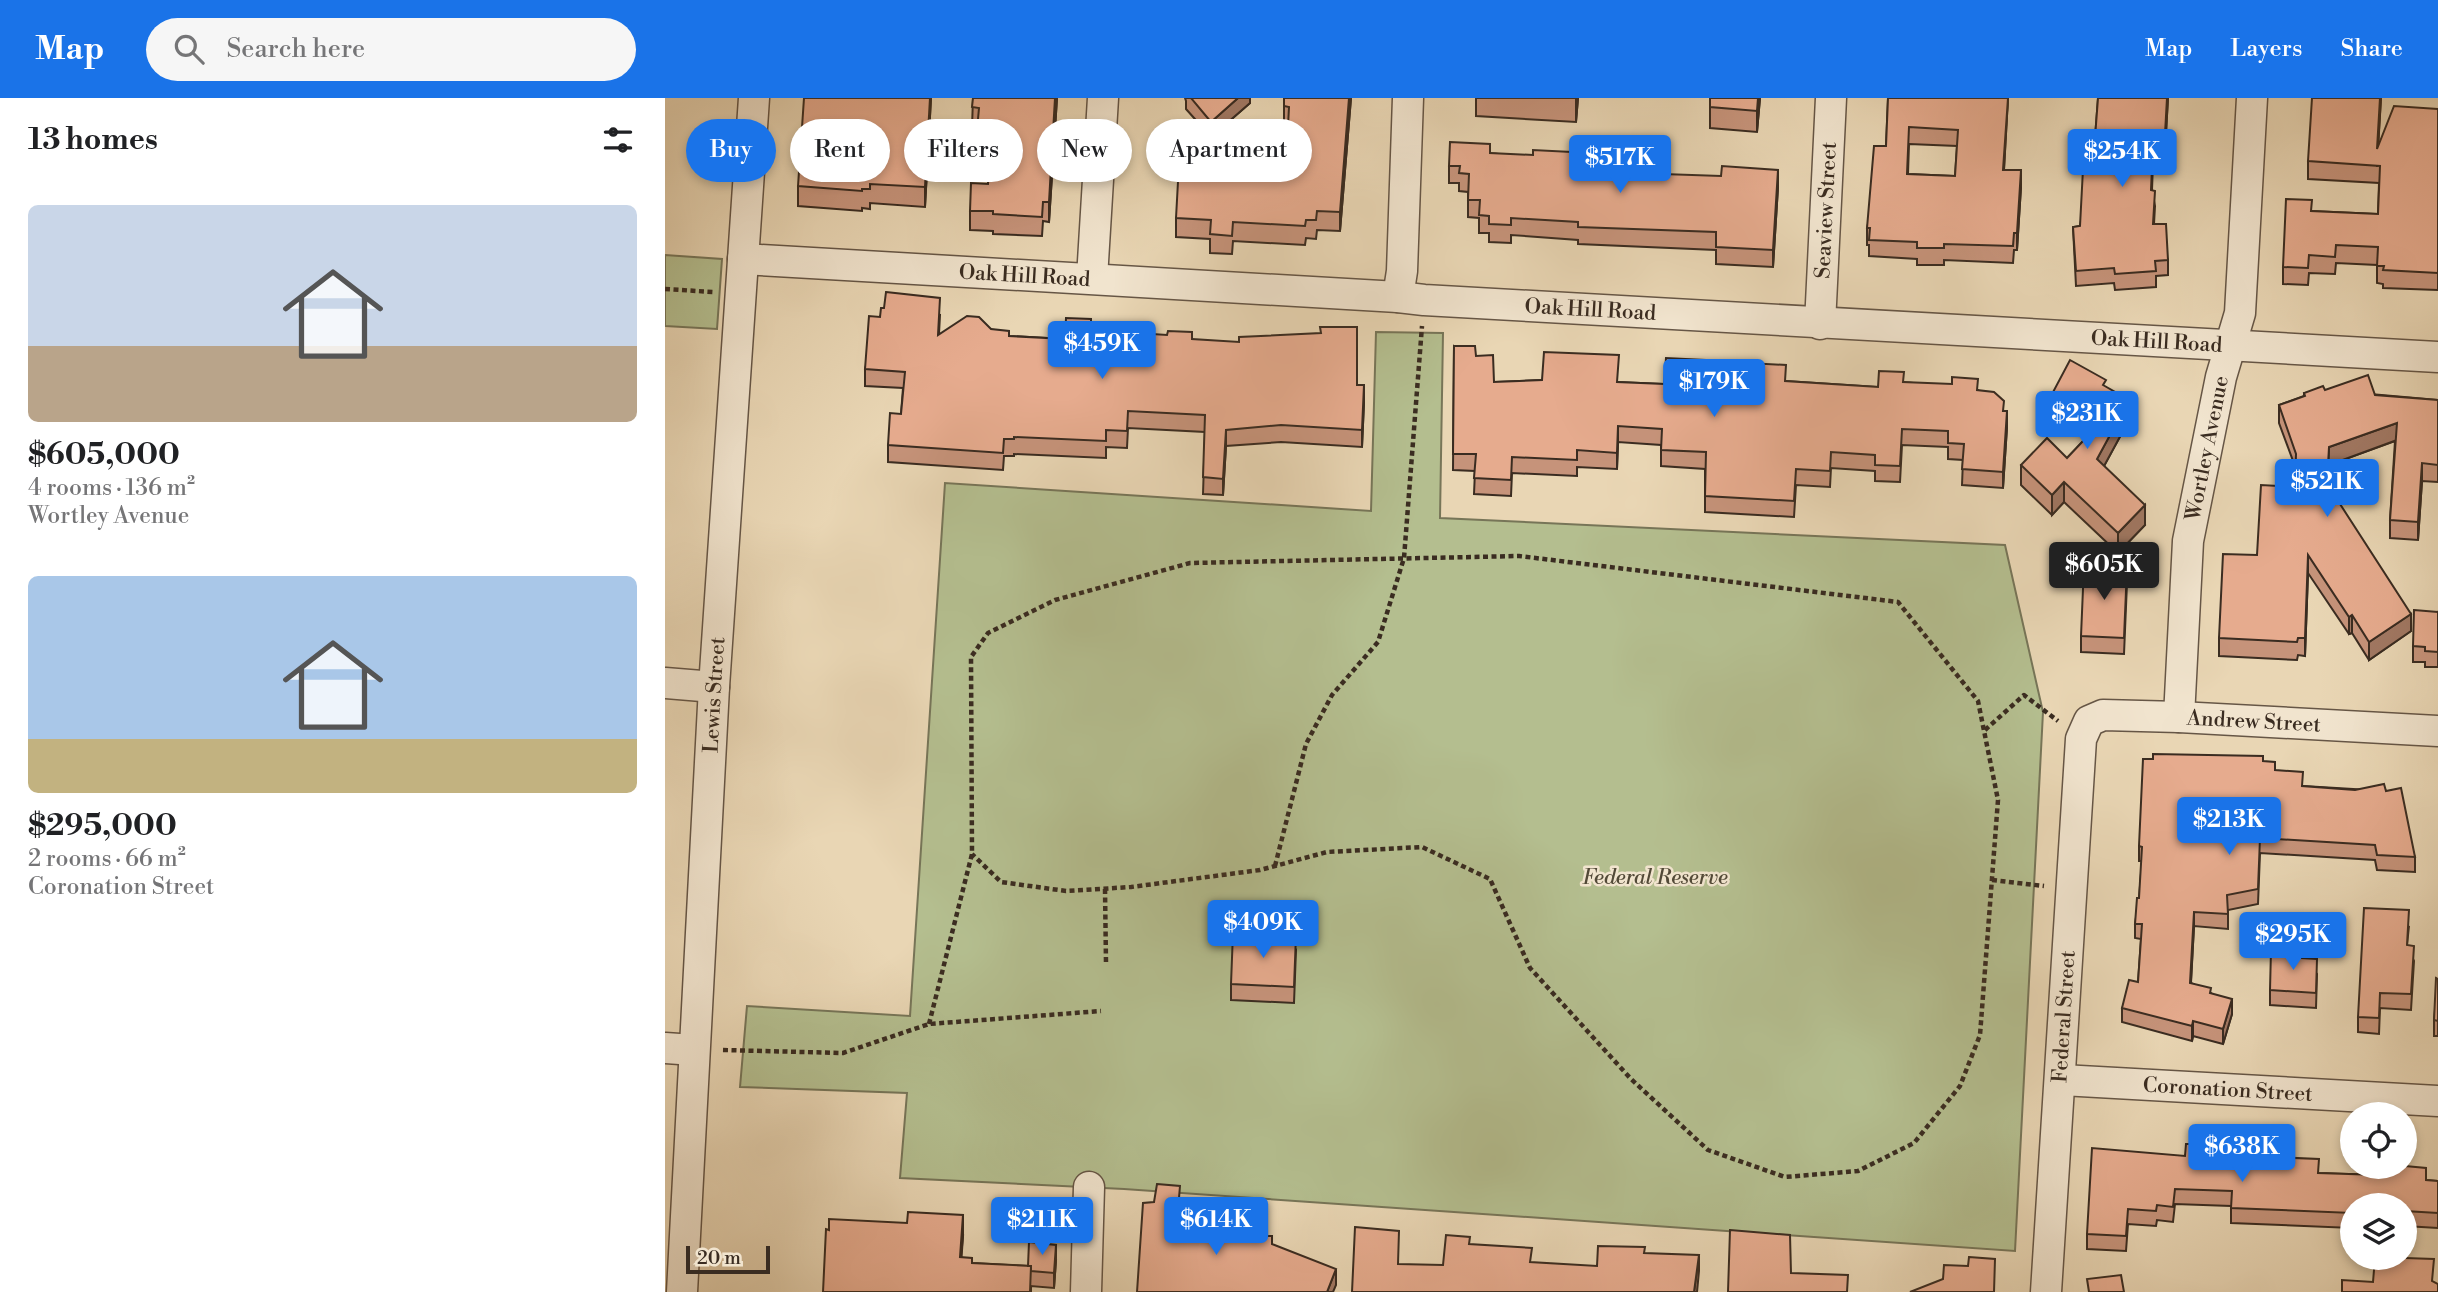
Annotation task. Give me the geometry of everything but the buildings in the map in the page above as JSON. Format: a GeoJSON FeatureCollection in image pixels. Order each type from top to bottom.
{"type":"FeatureCollection","features":[{"type":"Feature","properties":{"kind":"street","name":"Lewis Street"},"geometry":{"type":"LineString","coordinates":[[682,1292],[714,687],[754,98]]}},
{"type":"Feature","properties":{"kind":"street"},"geometry":{"type":"LineString","coordinates":[[1092,278],[1103,98]]}},
{"type":"Feature","properties":{"kind":"street"},"geometry":{"type":"LineString","coordinates":[[1408,98],[1402,271],[1411,298]]}},
{"type":"Feature","properties":{"kind":"street","name":"Seaview Street"},"geometry":{"type":"LineString","coordinates":[[1820,324],[1831,98]]}},
{"type":"Feature","properties":{"kind":"street","name":"Wortley Avenue"},"geometry":{"type":"LineString","coordinates":[[2179,717],[2188,541],[2221,377],[2240,313],[2252,98]]}},
{"type":"Feature","properties":{"kind":"street","name":"Oak Hill Road"},"geometry":{"type":"LineString","coordinates":[[743,259],[1820,324],[2438,357]]}},
{"type":"Feature","properties":{"kind":"street"},"geometry":{"type":"LineString","coordinates":[[665,683],[714,687]]}},
{"type":"Feature","properties":{"kind":"street","name":"Andrew Street"},"geometry":{"type":"LineString","coordinates":[[2081,738],[2089,721],[2103,715],[2438,731]]}},
{"type":"Feature","properties":{"kind":"street","name":"Federal Street"},"geometry":{"type":"LineString","coordinates":[[2046,1292],[2081,738]]}},
{"type":"Feature","properties":{"kind":"street"},"geometry":{"type":"LineString","coordinates":[[665,1048],[694,1050]]}},
{"type":"Feature","properties":{"kind":"street","name":"Coronation Street"},"geometry":{"type":"LineString","coordinates":[[2061,1080],[2438,1101]]}},
{"type":"Feature","properties":{"kind":"street"},"geometry":{"type":"LineString","coordinates":[[1086,1292],[1089,1187]]}},
{"type":"Feature","properties":{"kind":"path"},"geometry":{"type":"LineString","coordinates":[[665,289],[740,294]]}},
{"type":"Feature","properties":{"kind":"path"},"geometry":{"type":"LineString","coordinates":[[1275,866],[1306,744],[1332,695],[1378,642],[1404,558],[1411,298]]}},
{"type":"Feature","properties":{"kind":"path"},"geometry":{"type":"LineString","coordinates":[[929,1024],[972,854],[971,657],[988,633],[1055,600],[1190,563],[1519,556],[1898,602],[1978,701],[1998,800],[1980,1035],[1960,1086],[1914,1143],[1858,1171],[1785,1177],[1708,1150],[1632,1079],[1530,968],[1490,879],[1422,847],[1327,852],[1247,872],[1066,891],[1001,882],[972,854]]}},
{"type":"Feature","properties":{"kind":"path"},"geometry":{"type":"LineString","coordinates":[[1984,730],[2024,695],[2081,738]]}},
{"type":"Feature","properties":{"kind":"path"},"geometry":{"type":"LineString","coordinates":[[1992,880],[2070,889]]}},
{"type":"Feature","properties":{"kind":"path"},"geometry":{"type":"LineString","coordinates":[[1105,888],[1106,963]]}},
{"type":"Feature","properties":{"kind":"path"},"geometry":{"type":"LineString","coordinates":[[694,1050],[843,1053],[929,1024],[1101,1011]]}},
{"type":"Feature","properties":{"kind":"green space"},"geometry":{"type":"Polygon","coordinates":[[[665,255],[722,259],[717,329],[665,326],[665,255]]]}},
{"type":"Feature","properties":{"kind":"green space","name":"Federal Reserve"},"geometry":{"type":"Polygon","coordinates":[[[1376,332],[1443,333],[1440,518],[2005,545],[2043,712],[2015,1251],[1124,1189],[900,1178],[907,1093],[740,1087],[747,1006],[910,1016],[945,483],[1371,511],[1376,332]]]}}]}
